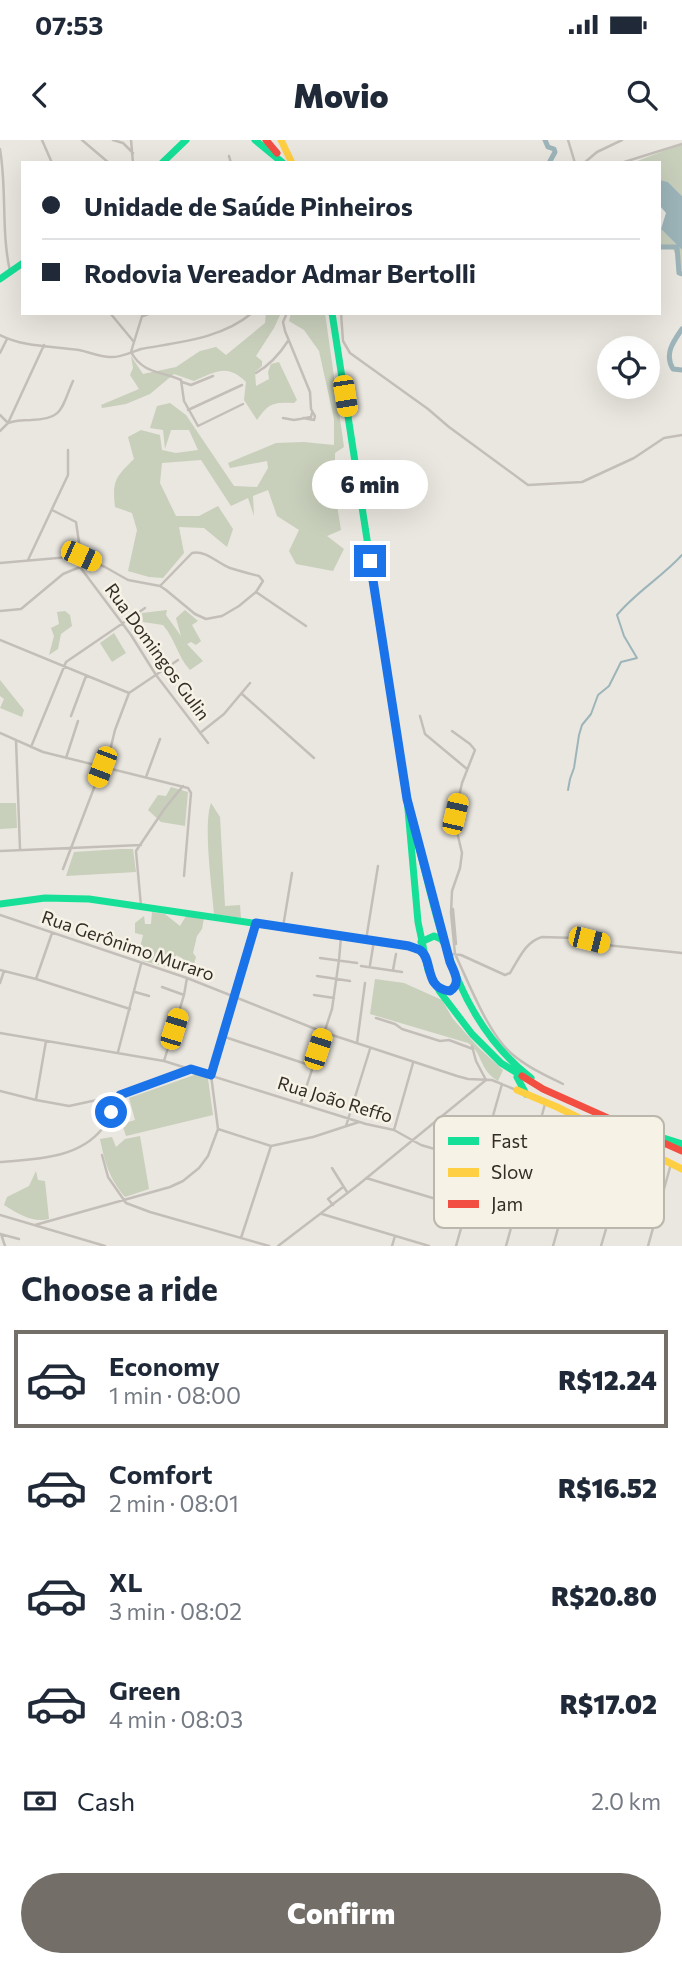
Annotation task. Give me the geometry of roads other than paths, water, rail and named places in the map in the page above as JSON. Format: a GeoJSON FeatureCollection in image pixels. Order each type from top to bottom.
{"type":"FeatureCollection","features":[{"type":"Feature","properties":{"kind":"main road"},"geometry":{"type":"LineString","coordinates":[[164,161],[186,140]]}},
{"type":"Feature","properties":{"kind":"main road"},"geometry":{"type":"LineString","coordinates":[[255,140],[281,161]]}},
{"type":"Feature","properties":{"kind":"main road"},"geometry":{"type":"LineString","coordinates":[[266,140],[282,161]]}},
{"type":"Feature","properties":{"kind":"main road"},"geometry":{"type":"LineString","coordinates":[[281,140],[291,161]]}},
{"type":"Feature","properties":{"kind":"main road"},"geometry":{"type":"LineString","coordinates":[[0,279],[21,264]]}},
{"type":"Feature","properties":{"kind":"main road"},"geometry":{"type":"LineString","coordinates":[[332,315],[407,799],[417,913],[428,970],[436,986],[489,1053],[511,1070],[544,1089],[605,1116]]}},
{"type":"Feature","properties":{"kind":"main road"},"geometry":{"type":"LineString","coordinates":[[407,799],[446,945]]}},
{"type":"Feature","properties":{"kind":"main road"},"geometry":{"type":"LineString","coordinates":[[0,904],[38,898],[67,898],[141,906],[409,946],[424,955]]}},
{"type":"Feature","properties":{"kind":"main road"},"geometry":{"type":"LineString","coordinates":[[409,946],[435,936],[441,939],[452,954],[457,979],[475,1016],[503,1055],[527,1076],[560,1096]]}},
{"type":"Feature","properties":{"kind":"main road"},"geometry":{"type":"LineString","coordinates":[[436,986],[450,991],[456,985],[457,979]]}},
{"type":"Feature","properties":{"kind":"main road"},"geometry":{"type":"LineString","coordinates":[[511,1070],[526,1094],[575,1116]]}},
{"type":"Feature","properties":{"kind":"main road"},"geometry":{"type":"LineString","coordinates":[[664,1138],[682,1144]]}},
{"type":"Feature","properties":{"kind":"main road"},"geometry":{"type":"LineString","coordinates":[[664,1143],[682,1151]]}},
{"type":"Feature","properties":{"kind":"main road"},"geometry":{"type":"LineString","coordinates":[[664,1160],[682,1169]]}},
{"type":"Feature","properties":{"kind":"street"},"geometry":{"type":"LineString","coordinates":[[43,140],[51,161]]}},
{"type":"Feature","properties":{"kind":"street"},"geometry":{"type":"LineString","coordinates":[[82,140],[107,161]]}},
{"type":"Feature","properties":{"kind":"street"},"geometry":{"type":"LineString","coordinates":[[113,140],[123,143],[132,153]]}},
{"type":"Feature","properties":{"kind":"street"},"geometry":{"type":"LineString","coordinates":[[131,140],[134,161]]}},
{"type":"Feature","properties":{"kind":"street"},"geometry":{"type":"LineString","coordinates":[[568,140],[574,161]]}},
{"type":"Feature","properties":{"kind":"street"},"geometry":{"type":"LineString","coordinates":[[586,161],[611,142],[622,140]]}},
{"type":"Feature","properties":{"kind":"street"},"geometry":{"type":"LineString","coordinates":[[627,161],[682,144]]}},
{"type":"Feature","properties":{"kind":"street"},"geometry":{"type":"LineString","coordinates":[[0,149],[5,181],[5,239],[10,271]]}},
{"type":"Feature","properties":{"kind":"street"},"geometry":{"type":"LineString","coordinates":[[229,156],[230,161]]}},
{"type":"Feature","properties":{"kind":"street"},"geometry":{"type":"LineString","coordinates":[[112,315],[134,342]]}},
{"type":"Feature","properties":{"kind":"street"},"geometry":{"type":"LineString","coordinates":[[143,315],[131,352],[137,362],[191,385],[213,376]]}},
{"type":"Feature","properties":{"kind":"street"},"geometry":{"type":"LineString","coordinates":[[0,335],[7,339],[111,357],[190,341],[222,330],[250,315]]}},
{"type":"Feature","properties":{"kind":"street"},"geometry":{"type":"LineString","coordinates":[[283,418],[315,419],[310,392],[283,324],[286,315]]}},
{"type":"Feature","properties":{"kind":"street"},"geometry":{"type":"LineString","coordinates":[[341,315],[343,341],[350,353],[527,485],[582,482],[631,459],[664,438],[682,435]]}},
{"type":"Feature","properties":{"kind":"street"},"geometry":{"type":"LineString","coordinates":[[0,353],[7,339]]}},
{"type":"Feature","properties":{"kind":"street"},"geometry":{"type":"LineString","coordinates":[[256,373],[279,355],[288,341]]}},
{"type":"Feature","properties":{"kind":"street"},"geometry":{"type":"LineString","coordinates":[[0,431],[8,423],[44,345]]}},
{"type":"Feature","properties":{"kind":"street"},"geometry":{"type":"LineString","coordinates":[[8,423],[46,419],[57,415],[73,381]]}},
{"type":"Feature","properties":{"kind":"street"},"geometry":{"type":"LineString","coordinates":[[181,382],[183,398],[198,426],[243,404]]}},
{"type":"Feature","properties":{"kind":"street"},"geometry":{"type":"LineString","coordinates":[[188,410],[242,385]]}},
{"type":"Feature","properties":{"kind":"street"},"geometry":{"type":"LineString","coordinates":[[0,415],[8,423]]}},
{"type":"Feature","properties":{"kind":"street"},"geometry":{"type":"LineString","coordinates":[[27,560],[68,475],[68,450]]}},
{"type":"Feature","properties":{"kind":"street"},"geometry":{"type":"LineString","coordinates":[[0,612],[24,608],[63,574],[80,567],[76,522],[52,510]]}},
{"type":"Feature","properties":{"kind":"street"},"geometry":{"type":"LineString","coordinates":[[0,563],[81,556],[128,580],[160,586],[199,617],[206,619],[216,618],[243,603],[256,592],[263,581],[197,552],[192,553],[160,586]]}},
{"type":"Feature","properties":{"kind":"street","name":"Rua Domingos Gulin"},"geometry":{"type":"LineString","coordinates":[[80,567],[208,743]]}},
{"type":"Feature","properties":{"kind":"street"},"geometry":{"type":"LineString","coordinates":[[256,592],[306,626]]}},
{"type":"Feature","properties":{"kind":"street"},"geometry":{"type":"LineString","coordinates":[[31,747],[68,660],[145,608]]}},
{"type":"Feature","properties":{"kind":"street"},"geometry":{"type":"LineString","coordinates":[[0,640],[129,693]]}},
{"type":"Feature","properties":{"kind":"street"},"geometry":{"type":"LineString","coordinates":[[63,869],[104,767],[129,693],[178,660]]}},
{"type":"Feature","properties":{"kind":"street"},"geometry":{"type":"LineString","coordinates":[[71,716],[86,676]]}},
{"type":"Feature","properties":{"kind":"street"},"geometry":{"type":"LineString","coordinates":[[200,733],[224,714],[250,683]]}},
{"type":"Feature","properties":{"kind":"street"},"geometry":{"type":"LineString","coordinates":[[242,694],[314,758]]}},
{"type":"Feature","properties":{"kind":"street"},"geometry":{"type":"LineString","coordinates":[[420,716],[425,734],[467,769]]}},
{"type":"Feature","properties":{"kind":"street"},"geometry":{"type":"LineString","coordinates":[[66,758],[78,721]]}},
{"type":"Feature","properties":{"kind":"street"},"geometry":{"type":"LineString","coordinates":[[452,731],[475,749],[454,818],[462,853],[453,887],[452,954],[480,1008],[506,1049],[529,1067],[563,1084]]}},
{"type":"Feature","properties":{"kind":"street"},"geometry":{"type":"LineString","coordinates":[[0,733],[31,747],[66,758],[183,786],[190,790],[184,876]]}},
{"type":"Feature","properties":{"kind":"street"},"geometry":{"type":"LineString","coordinates":[[146,777],[160,739]]}},
{"type":"Feature","properties":{"kind":"street"},"geometry":{"type":"LineString","coordinates":[[16,740],[20,850]]}},
{"type":"Feature","properties":{"kind":"street"},"geometry":{"type":"LineString","coordinates":[[141,906],[136,853],[165,808],[183,786]]}},
{"type":"Feature","properties":{"kind":"street"},"geometry":{"type":"LineString","coordinates":[[0,851],[141,845]]}},
{"type":"Feature","properties":{"kind":"street"},"geometry":{"type":"LineString","coordinates":[[370,967],[370,940],[378,866]]}},
{"type":"Feature","properties":{"kind":"street"},"geometry":{"type":"LineString","coordinates":[[283,927],[292,873]]}},
{"type":"Feature","properties":{"kind":"street","name":"Rua Gerônimo Muraro"},"geometry":{"type":"LineString","coordinates":[[0,915],[187,978],[357,1044],[463,1078],[520,1087]]}},
{"type":"Feature","properties":{"kind":"street"},"geometry":{"type":"LineString","coordinates":[[35,1225],[170,1187],[192,1175],[208,1156],[218,1129],[211,1075],[256,923]]}},
{"type":"Feature","properties":{"kind":"street"},"geometry":{"type":"LineString","coordinates":[[36,979],[52,933]]}},
{"type":"Feature","properties":{"kind":"street"},"geometry":{"type":"LineString","coordinates":[[301,1103],[332,1009],[341,936]]}},
{"type":"Feature","properties":{"kind":"street"},"geometry":{"type":"LineString","coordinates":[[452,954],[477,961],[505,975],[512,970],[528,945],[542,937],[575,938],[606,945],[682,953]]}},
{"type":"Feature","properties":{"kind":"street"},"geometry":{"type":"LineString","coordinates":[[393,970],[396,954]]}},
{"type":"Feature","properties":{"kind":"street"},"geometry":{"type":"LineString","coordinates":[[320,958],[402,972]]}},
{"type":"Feature","properties":{"kind":"street"},"geometry":{"type":"LineString","coordinates":[[118,1052],[141,963]]}},
{"type":"Feature","properties":{"kind":"street"},"geometry":{"type":"LineString","coordinates":[[0,983],[2,970],[130,1009]]}},
{"type":"Feature","properties":{"kind":"street"},"geometry":{"type":"LineString","coordinates":[[317,976],[350,981]]}},
{"type":"Feature","properties":{"kind":"street"},"geometry":{"type":"LineString","coordinates":[[164,1061],[187,978]]}},
{"type":"Feature","properties":{"kind":"street"},"geometry":{"type":"LineString","coordinates":[[357,1044],[365,983]]}},
{"type":"Feature","properties":{"kind":"street"},"geometry":{"type":"LineString","coordinates":[[162,987],[184,995]]}},
{"type":"Feature","properties":{"kind":"street"},"geometry":{"type":"LineString","coordinates":[[135,992],[149,996]]}},
{"type":"Feature","properties":{"kind":"street"},"geometry":{"type":"LineString","coordinates":[[314,995],[334,998]]}},
{"type":"Feature","properties":{"kind":"street"},"geometry":{"type":"LineString","coordinates":[[376,1018],[440,1041],[449,1040],[472,1048],[475,1061],[486,1080],[442,1116]]}},
{"type":"Feature","properties":{"kind":"street","name":"Rua João Reffo"},"geometry":{"type":"LineString","coordinates":[[0,1033],[164,1061],[359,1122],[394,1130],[434,1149]]}},
{"type":"Feature","properties":{"kind":"street"},"geometry":{"type":"LineString","coordinates":[[222,1035],[312,1066]]}},
{"type":"Feature","properties":{"kind":"street"},"geometry":{"type":"LineString","coordinates":[[36,1100],[46,1041]]}},
{"type":"Feature","properties":{"kind":"street"},"geometry":{"type":"LineString","coordinates":[[346,1126],[370,1048]]}},
{"type":"Feature","properties":{"kind":"street"},"geometry":{"type":"LineString","coordinates":[[394,1130],[413,1062]]}},
{"type":"Feature","properties":{"kind":"street"},"geometry":{"type":"LineString","coordinates":[[0,1091],[69,1105],[120,1095],[191,1069]]}},
{"type":"Feature","properties":{"kind":"street"},"geometry":{"type":"LineString","coordinates":[[493,1116],[502,1084]]}},
{"type":"Feature","properties":{"kind":"street"},"geometry":{"type":"LineString","coordinates":[[0,1161],[37,1158],[75,1150],[102,1128],[120,1095]]}},
{"type":"Feature","properties":{"kind":"street"},"geometry":{"type":"LineString","coordinates":[[99,1100],[111,1112]]}},
{"type":"Feature","properties":{"kind":"street"},"geometry":{"type":"LineString","coordinates":[[542,1116],[545,1102]]}},
{"type":"Feature","properties":{"kind":"street"},"geometry":{"type":"LineString","coordinates":[[218,1129],[271,1146],[313,1137],[359,1122]]}},
{"type":"Feature","properties":{"kind":"street"},"geometry":{"type":"LineString","coordinates":[[278,1246],[434,1122]]}},
{"type":"Feature","properties":{"kind":"street"},"geometry":{"type":"LineString","coordinates":[[242,1238],[271,1146]]}},
{"type":"Feature","properties":{"kind":"street"},"geometry":{"type":"LineString","coordinates":[[102,1155],[107,1177],[123,1201],[131,1206],[269,1246]]}},
{"type":"Feature","properties":{"kind":"street"},"geometry":{"type":"LineString","coordinates":[[664,1188],[671,1164]]}},
{"type":"Feature","properties":{"kind":"street"},"geometry":{"type":"LineString","coordinates":[[332,1168],[348,1193]]}},
{"type":"Feature","properties":{"kind":"street"},"geometry":{"type":"LineString","coordinates":[[366,1178],[434,1199]]}},
{"type":"Feature","properties":{"kind":"street"},"geometry":{"type":"LineString","coordinates":[[333,1205],[328,1199],[343,1187]]}},
{"type":"Feature","properties":{"kind":"street"},"geometry":{"type":"LineString","coordinates":[[321,1214],[429,1246]]}},
{"type":"Feature","properties":{"kind":"street"},"geometry":{"type":"LineString","coordinates":[[0,1215],[104,1246]]}},
{"type":"Feature","properties":{"kind":"street"},"geometry":{"type":"LineString","coordinates":[[456,1246],[461,1228]]}},
{"type":"Feature","properties":{"kind":"street"},"geometry":{"type":"LineString","coordinates":[[506,1246],[511,1228]]}},
{"type":"Feature","properties":{"kind":"street"},"geometry":{"type":"LineString","coordinates":[[553,1246],[558,1228]]}},
{"type":"Feature","properties":{"kind":"street"},"geometry":{"type":"LineString","coordinates":[[601,1246],[606,1228]]}},
{"type":"Feature","properties":{"kind":"street"},"geometry":{"type":"LineString","coordinates":[[648,1246],[653,1228]]}},
{"type":"Feature","properties":{"kind":"street"},"geometry":{"type":"LineString","coordinates":[[0,1234],[19,1239]]}},
{"type":"Feature","properties":{"kind":"street"},"geometry":{"type":"LineString","coordinates":[[0,1234],[5,1246]]}},
{"type":"Feature","properties":{"kind":"street"},"geometry":{"type":"LineString","coordinates":[[392,1246],[395,1236]]}},
{"type":"Feature","properties":{"kind":"water"},"geometry":{"type":"Polygon","coordinates":[[[661,180],[668,182],[682,196],[682,250],[661,229],[666,213],[661,207],[661,180]]]}},
{"type":"Feature","properties":{"kind":"waterway"},"geometry":{"type":"LineString","coordinates":[[545,140],[548,147],[555,152],[550,161]]}},
{"type":"Feature","properties":{"kind":"waterway"},"geometry":{"type":"LineString","coordinates":[[661,247],[677,247],[679,273],[682,274]]}},
{"type":"Feature","properties":{"kind":"waterway"},"geometry":{"type":"LineString","coordinates":[[682,329],[673,343],[669,358],[673,369],[682,370]]}},
{"type":"Feature","properties":{"kind":"waterway"},"geometry":{"type":"LineString","coordinates":[[568,790],[582,725],[591,714],[598,695],[609,686],[621,662],[637,658],[624,636],[617,615],[682,555]]}}]}
